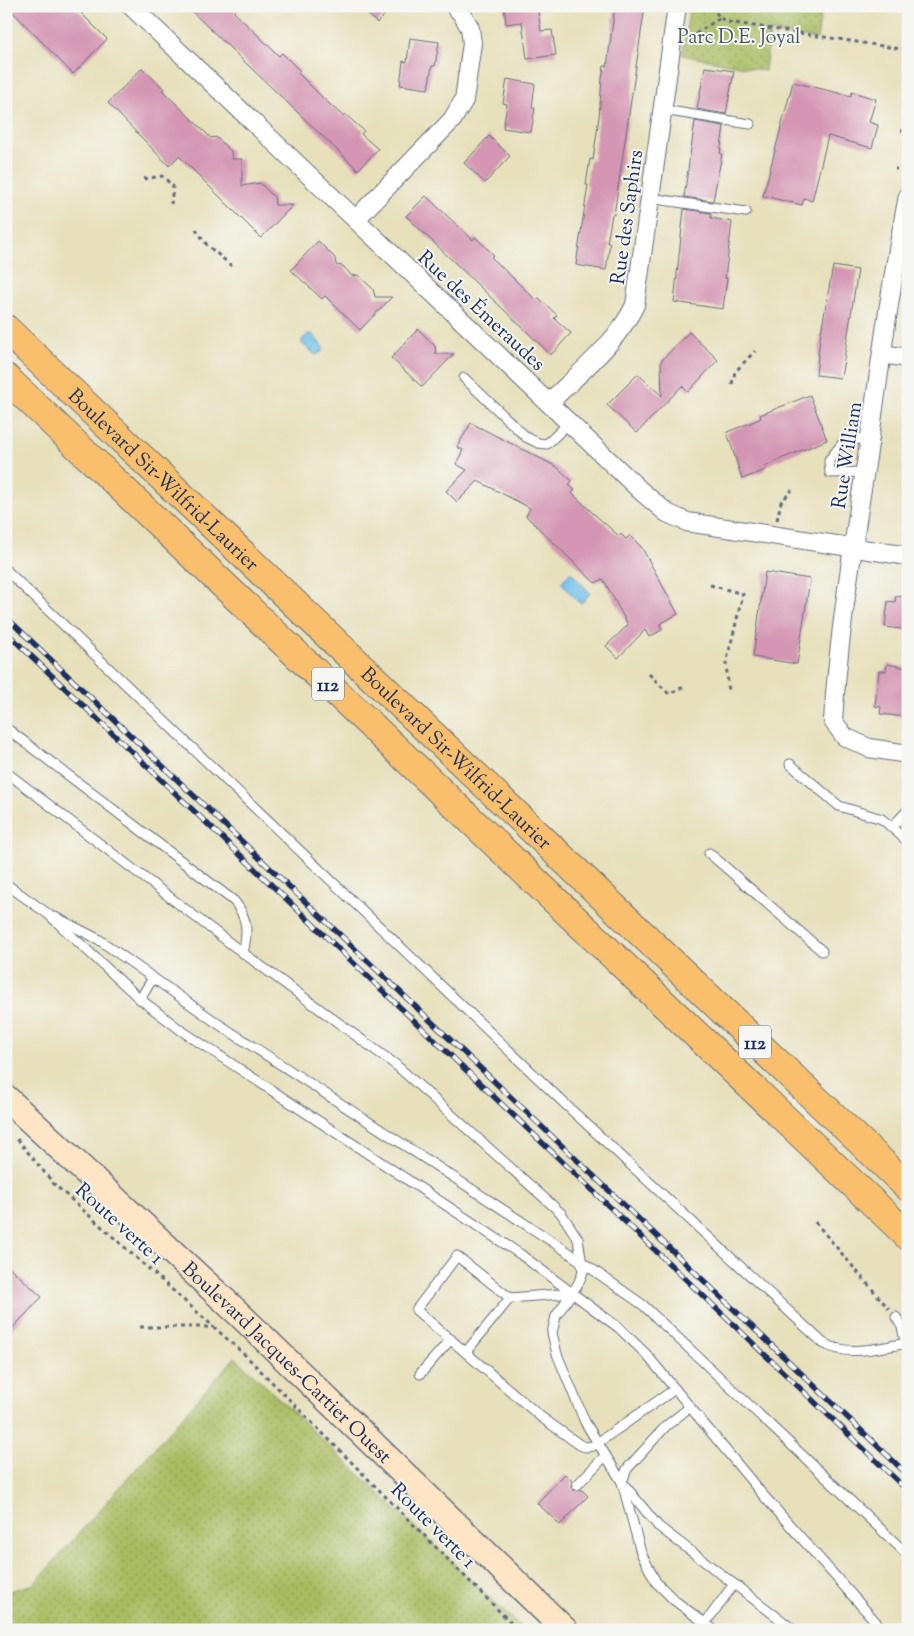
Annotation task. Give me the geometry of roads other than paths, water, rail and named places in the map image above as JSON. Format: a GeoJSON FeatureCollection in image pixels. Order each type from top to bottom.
{"type":"FeatureCollection","features":[{"type":"Feature","properties":{"kind":"highway","name":"Boulevard Sir-Wilfrid-Laurier"},"geometry":{"type":"LineString","coordinates":[[6,329],[908,1187]]}},
{"type":"Feature","properties":{"kind":"highway","name":"Boulevard Sir-Wilfrid-Laurier"},"geometry":{"type":"LineString","coordinates":[[6,378],[908,1236]]}},
{"type":"Feature","properties":{"kind":"main road","name":"Boulevard Jacques-Cartier Ouest"},"geometry":{"type":"LineString","coordinates":[[8,1102],[239,1314],[565,1630]]}},
{"type":"Feature","properties":{"kind":"street","name":"Rue des Émeraudes"},"geometry":{"type":"LineString","coordinates":[[131,6],[667,513],[687,522],[908,556]]}},
{"type":"Feature","properties":{"kind":"street"},"geometry":{"type":"LineString","coordinates":[[356,219],[452,120],[464,100],[472,43],[470,28],[462,14],[454,6]]}},
{"type":"Feature","properties":{"kind":"street","name":"Rue des Saphirs"},"geometry":{"type":"LineString","coordinates":[[550,402],[628,320],[635,305],[677,6]]}},
{"type":"Feature","properties":{"kind":"street","name":"Rue William"},"geometry":{"type":"LineString","coordinates":[[908,196],[853,548],[836,678],[833,721],[845,737],[869,748],[908,754]]}},
{"type":"Feature","properties":{"kind":"street"},"geometry":{"type":"LineString","coordinates":[[882,354],[908,358]]}},
{"type":"Feature","properties":{"kind":"lane"},"geometry":{"type":"LineString","coordinates":[[662,110],[750,124]]}},
{"type":"Feature","properties":{"kind":"lane"},"geometry":{"type":"LineString","coordinates":[[649,198],[746,212]]}},
{"type":"Feature","properties":{"kind":"lane"},"geometry":{"type":"LineString","coordinates":[[464,378],[526,437],[538,443],[547,444],[571,422]]}},
{"type":"Feature","properties":{"kind":"lane"},"geometry":{"type":"LineString","coordinates":[[864,472],[830,473],[829,460],[842,444],[870,436]]}},
{"type":"Feature","properties":{"kind":"lane"},"geometry":{"type":"LineString","coordinates":[[6,570],[566,1105],[823,1343],[831,1348],[847,1351],[907,1345],[902,1327],[896,1317]]}},
{"type":"Feature","properties":{"kind":"lane"},"geometry":{"type":"LineString","coordinates":[[6,728],[234,901],[245,917],[248,930],[243,953]]}},
{"type":"Feature","properties":{"kind":"lane"},"geometry":{"type":"LineString","coordinates":[[790,764],[839,806],[882,819],[908,842]]}},
{"type":"Feature","properties":{"kind":"lane"},"geometry":{"type":"LineString","coordinates":[[6,772],[243,953],[396,1065],[561,1213],[573,1230],[579,1244],[583,1262],[581,1278],[552,1324],[553,1343],[571,1392],[605,1456],[622,1482],[658,1526],[794,1630]]}},
{"type":"Feature","properties":{"kind":"lane"},"geometry":{"type":"LineString","coordinates":[[892,827],[908,810]]}},
{"type":"Feature","properties":{"kind":"lane"},"geometry":{"type":"LineString","coordinates":[[709,853],[822,951]]}},
{"type":"Feature","properties":{"kind":"lane"},"geometry":{"type":"LineString","coordinates":[[6,884],[48,914],[140,999],[182,1031],[520,1254],[573,1292],[633,1342],[675,1389],[763,1495],[883,1630]]}},
{"type":"Feature","properties":{"kind":"lane"},"geometry":{"type":"LineString","coordinates":[[48,914],[98,939],[347,1110],[583,1262],[643,1305],[908,1555]]}},
{"type":"Feature","properties":{"kind":"lane"},"geometry":{"type":"LineString","coordinates":[[140,999],[153,978]]}},
{"type":"Feature","properties":{"kind":"lane"},"geometry":{"type":"LineString","coordinates":[[573,1292],[510,1298],[457,1256],[416,1310],[553,1427],[585,1447],[598,1443],[675,1389]]}},
{"type":"Feature","properties":{"kind":"lane"},"geometry":{"type":"LineString","coordinates":[[466,1352],[510,1298]]}},
{"type":"Feature","properties":{"kind":"lane"},"geometry":{"type":"LineString","coordinates":[[420,1374],[451,1339]]}},
{"type":"Feature","properties":{"kind":"lane"},"geometry":{"type":"LineString","coordinates":[[690,1407],[660,1433],[627,1470],[622,1482],[637,1538],[648,1568],[665,1592],[714,1630]]}},
{"type":"Feature","properties":{"kind":"lane"},"geometry":{"type":"LineString","coordinates":[[577,1485],[605,1456]]}},
{"type":"Feature","properties":{"kind":"lane"},"geometry":{"type":"LineString","coordinates":[[706,1622],[734,1584]]}},
{"type":"Feature","properties":{"kind":"water"},"geometry":{"type":"Polygon","coordinates":[[[308,334],[312,334],[323,347],[323,351],[316,355],[302,344],[302,340],[308,334]]]}},
{"type":"Feature","properties":{"kind":"water"},"geometry":{"type":"Polygon","coordinates":[[[571,572],[590,593],[582,603],[578,602],[561,582],[571,572]]]}},
{"type":"Feature","properties":{"kind":"railway"},"geometry":{"type":"LineString","coordinates":[[6,617],[908,1475]]}},
{"type":"Feature","properties":{"kind":"railway"},"geometry":{"type":"LineString","coordinates":[[6,632],[908,1491]]}},
{"type":"Feature","properties":{"kind":"park label","name":"Parc D.E. Joyal"},"geometry":{"type":"Point","coordinates":[739,36]}}]}
